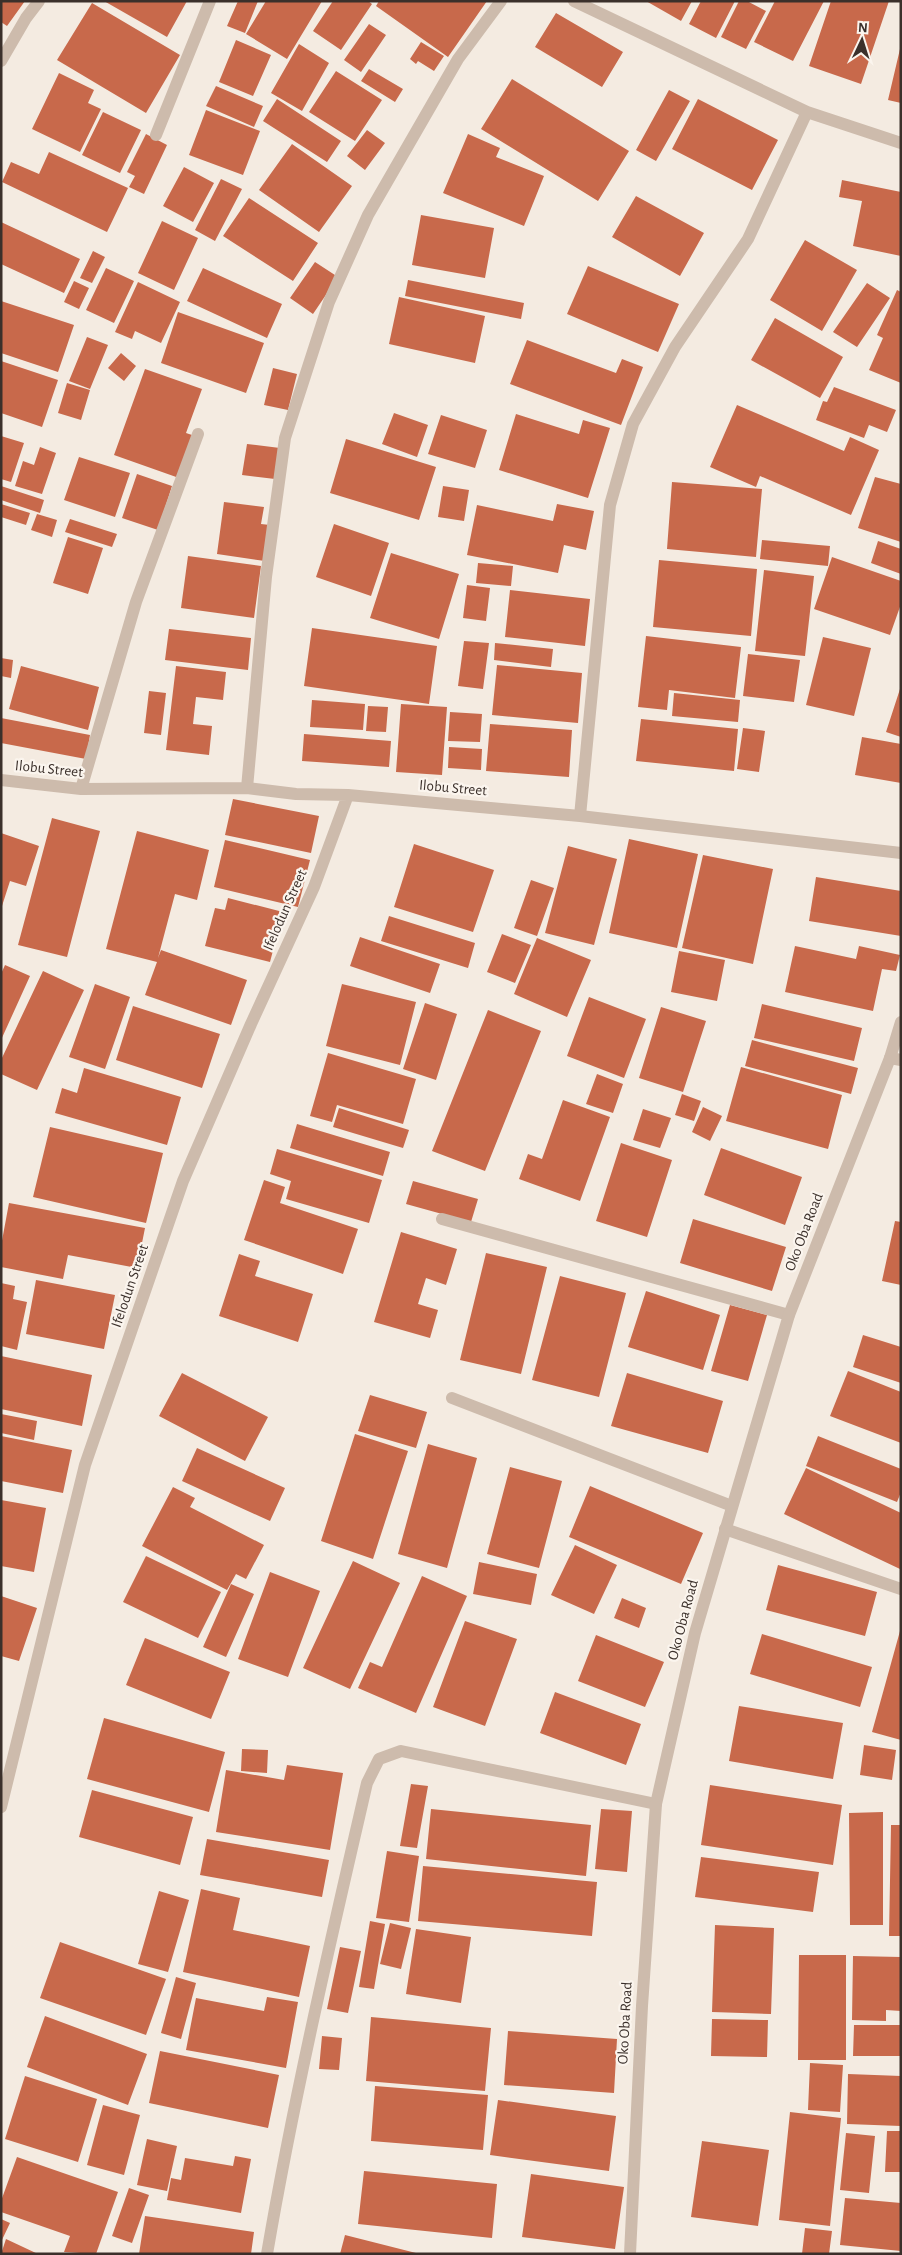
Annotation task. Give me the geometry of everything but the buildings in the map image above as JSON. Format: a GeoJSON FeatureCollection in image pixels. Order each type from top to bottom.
{"type":"FeatureCollection","features":[{"type":"Feature","properties":{"kind":"street"},"geometry":{"type":"LineString","coordinates":[[1,60],[26,18],[39,1]]}},
{"type":"Feature","properties":{"kind":"street"},"geometry":{"type":"LineString","coordinates":[[156,135],[210,1]]}},
{"type":"Feature","properties":{"kind":"street"},"geometry":{"type":"LineString","coordinates":[[247,788],[266,577],[286,438],[328,302],[368,215],[458,59],[501,1]]}},
{"type":"Feature","properties":{"kind":"street"},"geometry":{"type":"LineString","coordinates":[[574,1],[807,112],[901,142]]}},
{"type":"Feature","properties":{"kind":"street"},"geometry":{"type":"LineString","coordinates":[[580,816],[610,505],[633,424],[675,347],[748,238],[807,112]]}},
{"type":"Feature","properties":{"kind":"street"},"geometry":{"type":"LineString","coordinates":[[81,789],[136,602],[198,434]]}},
{"type":"Feature","properties":{"kind":"street","name":"Ilobu Street"},"geometry":{"type":"LineString","coordinates":[[1,780],[81,789],[247,788],[296,794],[348,795],[580,816],[901,853]]}},
{"type":"Feature","properties":{"kind":"street","name":"Ifelodun Street"},"geometry":{"type":"LineString","coordinates":[[1,1807],[85,1465],[183,1182],[250,1024],[314,887],[348,795]]}},
{"type":"Feature","properties":{"kind":"street","name":"Oko Oba Road"},"geometry":{"type":"LineString","coordinates":[[630,2254],[642,2006],[656,1804],[695,1633],[789,1314],[895,1059],[901,1022]]}},
{"type":"Feature","properties":{"kind":"street"},"geometry":{"type":"LineString","coordinates":[[442,1219],[789,1314]]}},
{"type":"Feature","properties":{"kind":"street"},"geometry":{"type":"LineString","coordinates":[[452,1398],[732,1506]]}},
{"type":"Feature","properties":{"kind":"street"},"geometry":{"type":"LineString","coordinates":[[725,1529],[901,1589]]}},
{"type":"Feature","properties":{"kind":"street"},"geometry":{"type":"LineString","coordinates":[[267,2254],[280,2177],[329,1946],[367,1783],[379,1759],[401,1751],[656,1804]]}}]}
